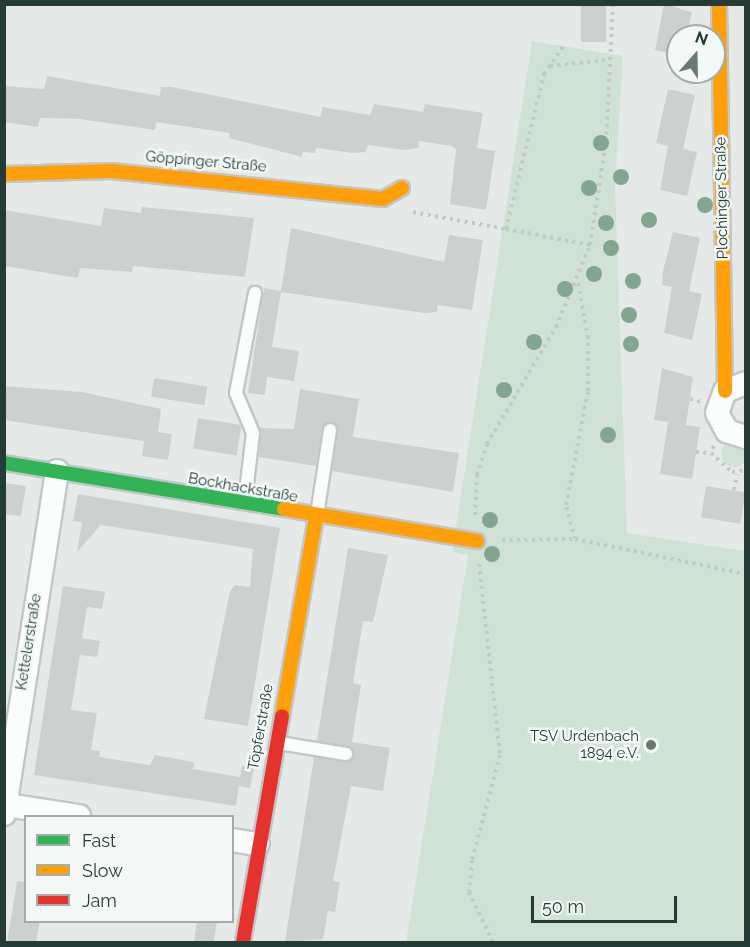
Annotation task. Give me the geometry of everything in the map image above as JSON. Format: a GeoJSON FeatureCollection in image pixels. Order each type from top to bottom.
{"type":"FeatureCollection","features":[{"type":"Feature","properties":{"kind":"street","name":"Plochinger Straße"},"geometry":{"type":"LineString","coordinates":[[719,4],[735,387],[717,406],[721,425]]}},
{"type":"Feature","properties":{"kind":"street","name":"Göppinger Straße"},"geometry":{"type":"LineString","coordinates":[[4,174],[111,171],[383,199]]}},
{"type":"Feature","properties":{"kind":"street"},"geometry":{"type":"LineString","coordinates":[[383,199],[402,188]]}},
{"type":"Feature","properties":{"kind":"street"},"geometry":{"type":"LineString","coordinates":[[721,425],[746,437]]}},
{"type":"Feature","properties":{"kind":"street","name":"Bockhackstraße"},"geometry":{"type":"LineString","coordinates":[[4,463],[316,518],[477,541]]}},
{"type":"Feature","properties":{"kind":"street","name":"Kettelerstraße"},"geometry":{"type":"LineString","coordinates":[[5,809],[15,653],[57,471]]}},
{"type":"Feature","properties":{"kind":"street","name":"Töpferstraße"},"geometry":{"type":"LineString","coordinates":[[243,942],[275,742],[316,518]]}},
{"type":"Feature","properties":{"kind":"street"},"geometry":{"type":"LineString","coordinates":[[5,809],[68,815]]}},
{"type":"Feature","properties":{"kind":"street"},"geometry":{"type":"LineString","coordinates":[[234,840],[258,844]]}},
{"type":"Feature","properties":{"kind":"lane"},"geometry":{"type":"LineString","coordinates":[[244,505],[253,433],[236,393],[255,293]]}},
{"type":"Feature","properties":{"kind":"lane"},"geometry":{"type":"LineString","coordinates":[[316,518],[330,430]]}},
{"type":"Feature","properties":{"kind":"lane"},"geometry":{"type":"LineString","coordinates":[[275,742],[346,754]]}},
{"type":"Feature","properties":{"kind":"path"},"geometry":{"type":"LineString","coordinates":[[493,942],[469,892],[472,860],[500,755],[477,541],[477,475],[487,444],[578,282],[590,245],[606,142],[608,60],[613,4]]}},
{"type":"Feature","properties":{"kind":"path"},"geometry":{"type":"LineString","coordinates":[[506,229],[549,66],[565,45]]}},
{"type":"Feature","properties":{"kind":"path"},"geometry":{"type":"LineString","coordinates":[[549,66],[608,60]]}},
{"type":"Feature","properties":{"kind":"path"},"geometry":{"type":"LineString","coordinates":[[383,199],[418,214],[590,245]]}},
{"type":"Feature","properties":{"kind":"path"},"geometry":{"type":"LineString","coordinates":[[575,539],[566,505],[588,391],[588,338],[578,282]]}},
{"type":"Feature","properties":{"kind":"path"},"geometry":{"type":"LineString","coordinates":[[711,453],[721,425]]}},
{"type":"Feature","properties":{"kind":"path"},"geometry":{"type":"LineString","coordinates":[[696,452],[711,453],[724,461],[737,474]]}},
{"type":"Feature","properties":{"kind":"path"},"geometry":{"type":"LineString","coordinates":[[737,474],[746,470]]}},
{"type":"Feature","properties":{"kind":"path"},"geometry":{"type":"LineString","coordinates":[[734,490],[737,474]]}},
{"type":"Feature","properties":{"kind":"path"},"geometry":{"type":"LineString","coordinates":[[477,541],[575,539],[746,574]]}},
{"type":"Feature","properties":{"kind":"green space"},"geometry":{"type":"Polygon","coordinates":[[[532,41],[623,56],[615,187],[627,533],[745,551],[745,942],[406,942],[468,555],[452,552],[532,41]]]}},
{"type":"Feature","properties":{"kind":"green space"},"geometry":{"type":"Polygon","coordinates":[[[734,441],[743,445],[747,454],[743,463],[734,467],[725,463],[721,454],[725,445],[734,441]]]}},
{"type":"Feature","properties":{"kind":"building"},"geometry":{"type":"Polygon","coordinates":[[[581,4],[606,4],[606,42],[581,42],[581,4]]]}},
{"type":"Feature","properties":{"kind":"building"},"geometry":{"type":"Polygon","coordinates":[[[664,4],[692,12],[690,24],[666,24],[666,52],[655,50],[664,4]]]}},
{"type":"Feature","properties":{"kind":"building"},"geometry":{"type":"Polygon","coordinates":[[[47,76],[160,96],[161,87],[172,87],[321,117],[322,107],[370,115],[374,104],[423,112],[425,104],[483,113],[477,148],[495,151],[486,210],[450,204],[456,149],[452,146],[419,141],[418,148],[405,150],[368,145],[366,152],[353,153],[316,148],[315,153],[303,152],[302,157],[229,138],[230,133],[156,122],[155,130],[80,119],[40,118],[38,127],[4,122],[4,86],[44,89],[47,76]]]}},
{"type":"Feature","properties":{"kind":"building"},"geometry":{"type":"Polygon","coordinates":[[[668,89],[695,95],[683,149],[697,152],[687,196],[660,190],[668,146],[656,143],[668,89]]]}},
{"type":"Feature","properties":{"kind":"building"},"geometry":{"type":"Polygon","coordinates":[[[142,207],[254,218],[245,277],[133,266],[132,272],[80,268],[78,278],[4,266],[4,210],[101,226],[104,208],[141,213],[142,207]]]}},
{"type":"Feature","properties":{"kind":"building"},"geometry":{"type":"Polygon","coordinates":[[[291,228],[444,262],[449,235],[483,240],[472,310],[438,305],[437,312],[424,313],[281,292],[272,347],[299,351],[294,381],[267,377],[265,395],[248,393],[264,288],[281,291],[291,228]]]}},
{"type":"Feature","properties":{"kind":"building"},"geometry":{"type":"Polygon","coordinates":[[[673,232],[700,238],[689,291],[702,294],[692,340],[664,333],[672,287],[662,285],[663,271],[673,232]]]}},
{"type":"Feature","properties":{"kind":"building"},"geometry":{"type":"Polygon","coordinates":[[[662,368],[693,377],[686,425],[700,427],[692,479],[660,474],[668,422],[654,420],[662,368]]]}},
{"type":"Feature","properties":{"kind":"building"},"geometry":{"type":"Polygon","coordinates":[[[154,378],[207,386],[204,405],[151,397],[154,378]]]}},
{"type":"Feature","properties":{"kind":"building"},"geometry":{"type":"Polygon","coordinates":[[[4,386],[82,392],[161,409],[158,432],[172,434],[168,460],[142,456],[144,441],[4,420],[4,386]]]}},
{"type":"Feature","properties":{"kind":"building"},"geometry":{"type":"Polygon","coordinates":[[[300,389],[359,399],[353,437],[459,453],[453,492],[332,471],[338,431],[332,422],[322,428],[316,466],[259,457],[260,428],[294,429],[300,389]]]}},
{"type":"Feature","properties":{"kind":"building"},"geometry":{"type":"Polygon","coordinates":[[[198,418],[241,425],[237,456],[193,449],[198,418]]]}},
{"type":"Feature","properties":{"kind":"building"},"geometry":{"type":"Polygon","coordinates":[[[4,483],[26,486],[21,516],[4,514],[4,483]]]}},
{"type":"Feature","properties":{"kind":"building"},"geometry":{"type":"Polygon","coordinates":[[[706,486],[746,492],[741,524],[701,518],[706,486]]]}},
{"type":"Feature","properties":{"kind":"building"},"geometry":{"type":"Polygon","coordinates":[[[78,494],[280,528],[248,726],[204,719],[230,591],[235,585],[250,587],[253,549],[101,525],[77,552],[82,522],[73,521],[78,494]]]}},
{"type":"Feature","properties":{"kind":"building"},"geometry":{"type":"Polygon","coordinates":[[[348,548],[388,555],[373,622],[363,621],[353,683],[361,685],[352,742],[390,748],[383,791],[351,786],[333,881],[340,882],[335,912],[328,911],[323,939],[285,942],[314,757],[345,762],[354,755],[348,746],[317,741],[348,548]]]}},
{"type":"Feature","properties":{"kind":"building"},"geometry":{"type":"Polygon","coordinates":[[[63,586],[105,592],[102,609],[87,607],[82,638],[100,641],[97,657],[80,655],[71,710],[97,713],[91,750],[100,751],[99,757],[150,765],[155,755],[194,762],[193,769],[240,777],[242,766],[254,768],[250,788],[239,786],[236,806],[34,775],[63,586]]]}},
{"type":"Feature","properties":{"kind":"building"},"geometry":{"type":"Polygon","coordinates":[[[17,881],[24,882],[24,923],[40,923],[36,942],[7,942],[17,881]]]}},
{"type":"Feature","properties":{"kind":"building"},"geometry":{"type":"Polygon","coordinates":[[[197,923],[217,923],[214,942],[194,942],[197,923]]]}},
{"type":"Feature","properties":{"kind":"traffic: fast"},"geometry":{"type":"LineString","coordinates":[[4,463],[284,509]]}},
{"type":"Feature","properties":{"kind":"traffic: slow"},"geometry":{"type":"LineString","coordinates":[[719,4],[725,391]]}},
{"type":"Feature","properties":{"kind":"traffic: slow"},"geometry":{"type":"LineString","coordinates":[[4,174],[111,171],[383,199],[402,188]]}},
{"type":"Feature","properties":{"kind":"traffic: slow"},"geometry":{"type":"LineString","coordinates":[[284,509],[477,541]]}},
{"type":"Feature","properties":{"kind":"traffic: slow"},"geometry":{"type":"LineString","coordinates":[[282,716],[316,518]]}},
{"type":"Feature","properties":{"kind":"traffic: jam"},"geometry":{"type":"LineString","coordinates":[[243,942],[282,716]]}},
{"type":"Feature","properties":{"kind":"place","name":"TSV Urdenbach 1894 e.V."},"geometry":{"type":"Point","coordinates":[651,745]}}]}
